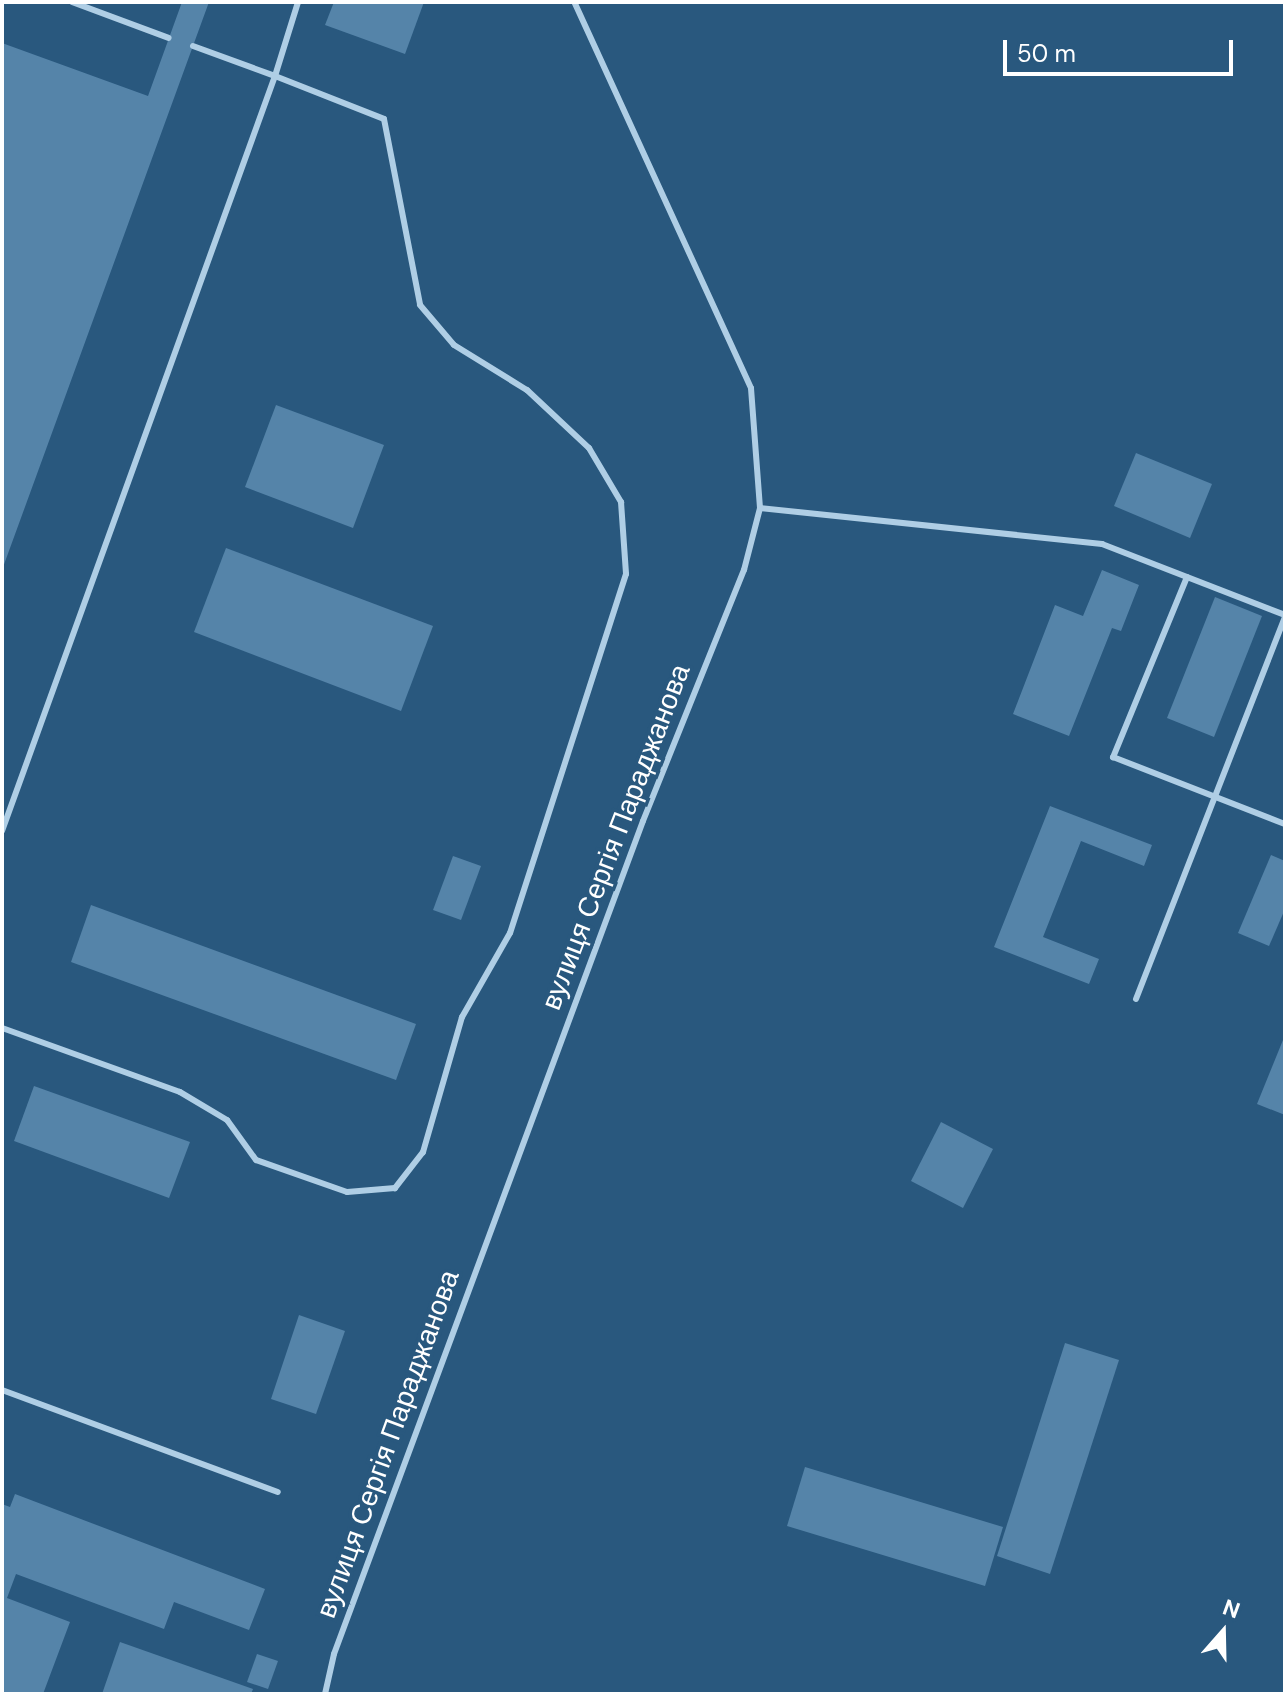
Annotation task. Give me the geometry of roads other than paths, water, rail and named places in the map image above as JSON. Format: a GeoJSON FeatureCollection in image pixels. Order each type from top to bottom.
{"type":"FeatureCollection","features":[{"type":"Feature","properties":{"kind":"lane"},"geometry":{"type":"LineString","coordinates":[[72,2],[169,38]]}},
{"type":"Feature","properties":{"kind":"lane"},"geometry":{"type":"LineString","coordinates":[[2,831],[275,76],[298,2]]}},
{"type":"Feature","properties":{"kind":"lane","name":"вулиця Сергія Параджанова"},"geometry":{"type":"LineString","coordinates":[[325,1694],[334,1654],[638,836],[744,570],[760,508],[751,388],[574,2]]}},
{"type":"Feature","properties":{"kind":"lane"},"geometry":{"type":"LineString","coordinates":[[2,1028],[180,1092],[227,1120],[256,1160],[347,1192],[395,1188],[423,1152],[462,1017],[510,933],[626,574],[621,502],[589,448],[527,390],[454,345],[420,305],[384,119],[193,46]]}},
{"type":"Feature","properties":{"kind":"lane"},"geometry":{"type":"LineString","coordinates":[[760,508],[1102,544],[1285,616],[1211,794],[1136,999]]}},
{"type":"Feature","properties":{"kind":"lane"},"geometry":{"type":"LineString","coordinates":[[1187,577],[1113,757],[1285,824]]}},
{"type":"Feature","properties":{"kind":"lane"},"geometry":{"type":"LineString","coordinates":[[2,1390],[278,1492]]}}]}
